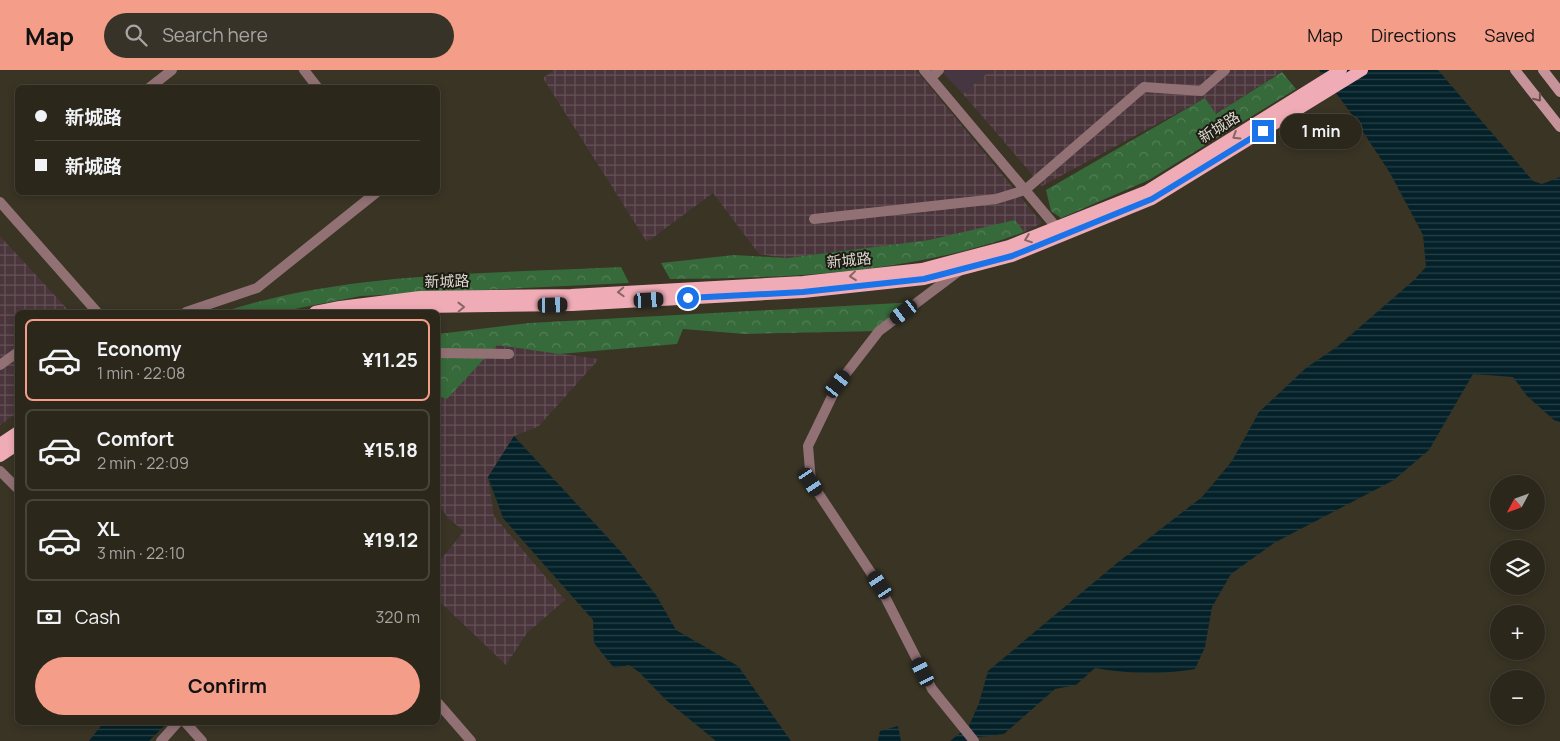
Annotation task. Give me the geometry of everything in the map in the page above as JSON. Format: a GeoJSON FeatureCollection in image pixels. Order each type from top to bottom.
{"type":"FeatureCollection","features":[{"type":"Feature","properties":{"kind":"main road","name":"新城路"},"geometry":{"type":"LineString","coordinates":[[395,310],[421,307],[572,305],[803,292],[924,279],[1012,256],[1152,199],[1324,87],[1341,70]]}},
{"type":"Feature","properties":{"kind":"main road","name":"新城路"},"geometry":{"type":"LineString","coordinates":[[325,310],[420,297],[571,295],[783,283],[922,269],[1009,246],[1147,190],[1324,87],[1362,70]]}},
{"type":"Feature","properties":{"kind":"main road"},"geometry":{"type":"LineString","coordinates":[[1515,70],[1560,127]]}},
{"type":"Feature","properties":{"kind":"main road"},"geometry":{"type":"LineString","coordinates":[[1543,70],[1560,92]]}},
{"type":"Feature","properties":{"kind":"main road"},"geometry":{"type":"LineString","coordinates":[[0,444],[15,434]]}},
{"type":"Feature","properties":{"kind":"main road"},"geometry":{"type":"LineString","coordinates":[[0,456],[15,446]]}},
{"type":"Feature","properties":{"kind":"street"},"geometry":{"type":"LineString","coordinates":[[153,85],[172,70]]}},
{"type":"Feature","properties":{"kind":"street"},"geometry":{"type":"LineString","coordinates":[[304,70],[316,85]]}},
{"type":"Feature","properties":{"kind":"street"},"geometry":{"type":"LineString","coordinates":[[939,70],[928,74],[1057,228]]}},
{"type":"Feature","properties":{"kind":"street"},"geometry":{"type":"LineString","coordinates":[[814,219],[996,199],[1025,190],[1144,87],[1201,91],[1225,70]]}},
{"type":"Feature","properties":{"kind":"street"},"geometry":{"type":"LineString","coordinates":[[192,310],[256,288],[373,195]]}},
{"type":"Feature","properties":{"kind":"street"},"geometry":{"type":"LineString","coordinates":[[0,202],[95,310]]}},
{"type":"Feature","properties":{"kind":"street"},"geometry":{"type":"LineString","coordinates":[[962,269],[879,331],[838,384],[808,446],[811,482],[880,585],[932,689],[974,741]]}},
{"type":"Feature","properties":{"kind":"street"},"geometry":{"type":"LineString","coordinates":[[440,353],[509,354]]}},
{"type":"Feature","properties":{"kind":"street"},"geometry":{"type":"LineString","coordinates":[[0,365],[15,354]]}},
{"type":"Feature","properties":{"kind":"street"},"geometry":{"type":"LineString","coordinates":[[0,471],[15,486]]}},
{"type":"Feature","properties":{"kind":"street"},"geometry":{"type":"LineString","coordinates":[[440,705],[470,741]]}},
{"type":"Feature","properties":{"kind":"street"},"geometry":{"type":"LineString","coordinates":[[160,741],[175,725]]}},
{"type":"Feature","properties":{"kind":"street"},"geometry":{"type":"LineString","coordinates":[[188,725],[202,741]]}},
{"type":"Feature","properties":{"kind":"shaded area"},"geometry":{"type":"Polygon","coordinates":[[[554,70],[916,70],[1042,223],[1024,232],[1015,221],[929,240],[787,258],[759,254],[713,193],[647,242],[543,78],[554,70]]]}},
{"type":"Feature","properties":{"kind":"shaded area"},"geometry":{"type":"Polygon","coordinates":[[[940,70],[991,70],[963,94],[940,70]]]}},
{"type":"Feature","properties":{"kind":"shaded area"},"geometry":{"type":"Polygon","coordinates":[[[991,70],[1284,70],[1216,114],[1205,98],[1042,186],[963,94],[991,70]]]}},
{"type":"Feature","properties":{"kind":"shaded area"},"geometry":{"type":"Polygon","coordinates":[[[0,236],[68,310],[15,310],[15,414],[0,425],[0,236]]]}},
{"type":"Feature","properties":{"kind":"shaded area"},"geometry":{"type":"Polygon","coordinates":[[[497,345],[599,359],[538,427],[514,436],[488,477],[494,516],[565,600],[527,633],[506,665],[440,602],[440,561],[464,531],[449,519],[440,507],[440,397],[447,399],[497,345]]]}},
{"type":"Feature","properties":{"kind":"green space"},"geometry":{"type":"Polygon","coordinates":[[[1282,72],[1296,89],[1149,180],[1061,218],[1051,211],[1046,190],[1205,98],[1216,114],[1282,72]]]}},
{"type":"Feature","properties":{"kind":"green space"},"geometry":{"type":"Polygon","coordinates":[[[1015,220],[1024,232],[938,257],[849,271],[804,275],[670,279],[661,263],[734,255],[787,258],[929,240],[1015,220]]]}},
{"type":"Feature","properties":{"kind":"green space"},"geometry":{"type":"Polygon","coordinates":[[[621,267],[629,283],[361,296],[289,310],[229,310],[270,299],[320,289],[369,282],[470,274],[621,267]]]}},
{"type":"Feature","properties":{"kind":"green space"},"geometry":{"type":"Polygon","coordinates":[[[917,302],[879,331],[745,334],[683,329],[677,344],[559,354],[497,345],[447,399],[440,397],[440,334],[529,323],[917,302]]]}},
{"type":"Feature","properties":{"kind":"water"},"geometry":{"type":"Polygon","coordinates":[[[1319,70],[1438,70],[1533,181],[1542,184],[1560,177],[1560,422],[1554,420],[1527,396],[1513,377],[1473,374],[1429,450],[1394,480],[1274,543],[1231,574],[1212,607],[1205,647],[1195,669],[1145,673],[1095,668],[1076,685],[1055,689],[1004,734],[979,737],[974,741],[950,741],[969,726],[979,703],[988,671],[1117,563],[1202,497],[1232,461],[1259,412],[1306,368],[1338,346],[1414,280],[1426,267],[1423,235],[1390,173],[1350,112],[1319,70]]]}},
{"type":"Feature","properties":{"kind":"water"},"geometry":{"type":"Polygon","coordinates":[[[514,436],[623,554],[656,595],[676,630],[738,666],[791,741],[716,741],[666,700],[639,672],[629,665],[614,668],[594,643],[593,620],[503,518],[488,477],[514,436]]]}},
{"type":"Feature","properties":{"kind":"water"},"geometry":{"type":"Polygon","coordinates":[[[101,725],[165,725],[149,741],[89,741],[101,725]]]}},
{"type":"Feature","properties":{"kind":"water"},"geometry":{"type":"Polygon","coordinates":[[[898,726],[901,741],[878,741],[880,731],[898,726]]]}},
{"type":"Feature","properties":{"kind":"route"},"geometry":{"type":"LineString","coordinates":[[688,298],[803,292],[924,279],[1012,256],[1152,199],[1263,131]]}}]}
